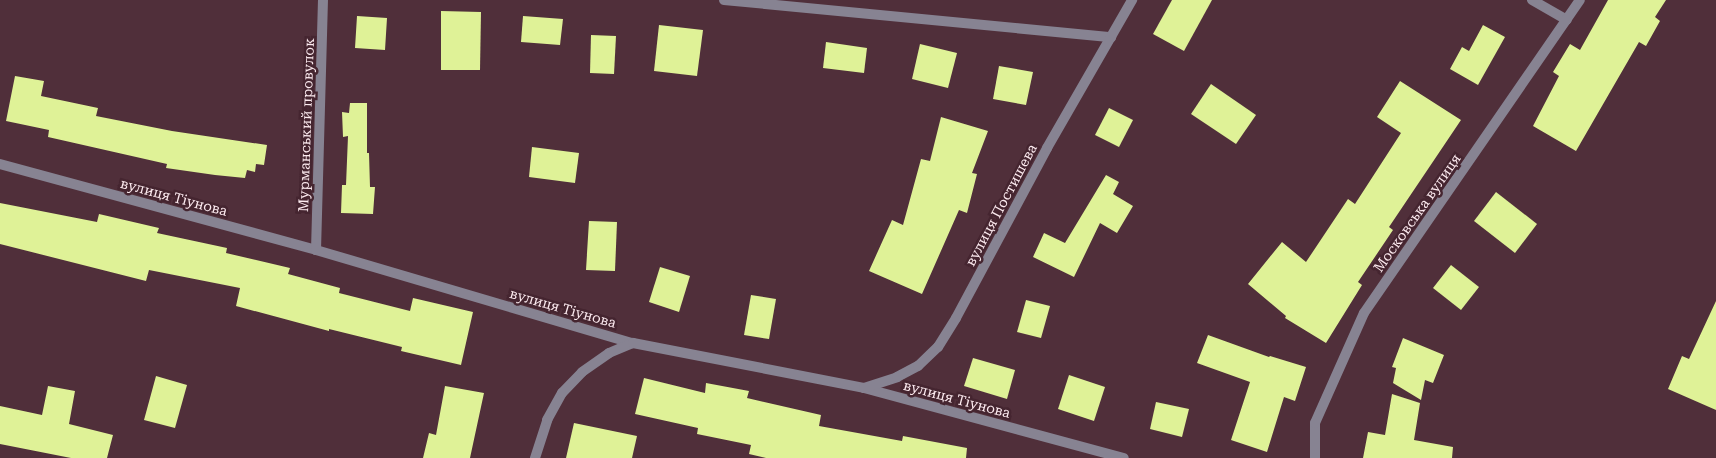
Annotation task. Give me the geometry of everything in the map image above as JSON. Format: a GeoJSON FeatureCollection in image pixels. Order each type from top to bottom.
{"type":"FeatureCollection","features":[{"type":"Feature","properties":{"kind":"street","name":"Мурманський провулок"},"geometry":{"type":"LineString","coordinates":[[316,250],[323,0]]}},
{"type":"Feature","properties":{"kind":"street"},"geometry":{"type":"LineString","coordinates":[[724,0],[1110,37]]}},
{"type":"Feature","properties":{"kind":"street","name":"вулиця Постишева"},"geometry":{"type":"LineString","coordinates":[[864,388],[897,377],[918,366],[938,347],[956,318],[1047,148],[1132,0]]}},
{"type":"Feature","properties":{"kind":"street"},"geometry":{"type":"LineString","coordinates":[[1532,0],[1568,20]]}},
{"type":"Feature","properties":{"kind":"street","name":"Московська вулиця"},"geometry":{"type":"LineString","coordinates":[[1315,458],[1315,423],[1364,313],[1580,0]]}},
{"type":"Feature","properties":{"kind":"street","name":"вулиця Тіунова"},"geometry":{"type":"LineString","coordinates":[[0,164],[316,250],[633,343],[864,388],[1124,458]]}},
{"type":"Feature","properties":{"kind":"street"},"geometry":{"type":"LineString","coordinates":[[535,458],[547,420],[562,393],[582,372],[609,353],[633,343]]}},
{"type":"Feature","properties":{"kind":"building"},"geometry":{"type":"Polygon","coordinates":[[[1172,0],[1212,0],[1184,51],[1153,34],[1172,0]]]}},
{"type":"Feature","properties":{"kind":"building"},"geometry":{"type":"Polygon","coordinates":[[[1608,0],[1666,0],[1655,17],[1660,21],[1646,46],[1639,42],[1576,151],[1533,126],[1559,76],[1553,72],[1570,44],[1580,50],[1608,0]]]}},
{"type":"Feature","properties":{"kind":"building"},"geometry":{"type":"Polygon","coordinates":[[[441,11],[481,12],[480,70],[441,70],[441,11]]]}},
{"type":"Feature","properties":{"kind":"building"},"geometry":{"type":"Polygon","coordinates":[[[357,16],[387,18],[385,50],[355,48],[357,16]]]}},
{"type":"Feature","properties":{"kind":"building"},"geometry":{"type":"Polygon","coordinates":[[[523,16],[563,19],[560,45],[521,42],[523,16]]]}},
{"type":"Feature","properties":{"kind":"building"},"geometry":{"type":"Polygon","coordinates":[[[659,25],[703,30],[697,76],[654,71],[659,25]]]}},
{"type":"Feature","properties":{"kind":"building"},"geometry":{"type":"Polygon","coordinates":[[[1483,25],[1505,37],[1478,85],[1450,69],[1462,47],[1469,51],[1483,25]]]}},
{"type":"Feature","properties":{"kind":"building"},"geometry":{"type":"Polygon","coordinates":[[[591,35],[616,36],[614,74],[590,73],[591,35]]]}},
{"type":"Feature","properties":{"kind":"building"},"geometry":{"type":"Polygon","coordinates":[[[826,42],[867,48],[864,73],[823,68],[826,42]]]}},
{"type":"Feature","properties":{"kind":"building"},"geometry":{"type":"Polygon","coordinates":[[[920,44],[957,53],[948,88],[912,79],[920,44]]]}},
{"type":"Feature","properties":{"kind":"building"},"geometry":{"type":"Polygon","coordinates":[[[999,66],[1033,72],[1026,105],[993,99],[999,66]]]}},
{"type":"Feature","properties":{"kind":"building"},"geometry":{"type":"Polygon","coordinates":[[[15,76],[44,81],[41,96],[98,108],[96,116],[172,131],[267,145],[264,165],[256,164],[255,172],[247,170],[245,178],[215,175],[166,168],[167,164],[48,137],[49,130],[6,121],[15,76]]]}},
{"type":"Feature","properties":{"kind":"building"},"geometry":{"type":"Polygon","coordinates":[[[1400,81],[1461,120],[1389,227],[1393,230],[1358,282],[1362,285],[1326,343],[1285,318],[1286,316],[1248,284],[1282,242],[1306,262],[1348,199],[1355,204],[1401,133],[1377,117],[1400,81]]]}},
{"type":"Feature","properties":{"kind":"building"},"geometry":{"type":"Polygon","coordinates":[[[1211,84],[1256,115],[1236,144],[1191,114],[1211,84]]]}},
{"type":"Feature","properties":{"kind":"building"},"geometry":{"type":"Polygon","coordinates":[[[350,103],[367,103],[367,153],[369,153],[370,187],[375,187],[373,214],[341,213],[342,185],[346,185],[348,136],[343,137],[342,112],[349,113],[350,103]]]}},
{"type":"Feature","properties":{"kind":"building"},"geometry":{"type":"Polygon","coordinates":[[[1109,108],[1133,120],[1119,147],[1095,135],[1109,108]]]}},
{"type":"Feature","properties":{"kind":"building"},"geometry":{"type":"Polygon","coordinates":[[[941,117],[988,131],[972,173],[977,174],[967,213],[959,210],[922,294],[869,271],[892,220],[903,225],[921,159],[930,161],[941,117]]]}},
{"type":"Feature","properties":{"kind":"building"},"geometry":{"type":"Polygon","coordinates":[[[532,147],[579,153],[575,183],[529,177],[532,147]]]}},
{"type":"Feature","properties":{"kind":"building"},"geometry":{"type":"Polygon","coordinates":[[[1106,175],[1119,182],[1113,194],[1133,206],[1117,233],[1100,223],[1074,277],[1033,257],[1044,233],[1065,243],[1106,175]]]}},
{"type":"Feature","properties":{"kind":"building"},"geometry":{"type":"Polygon","coordinates":[[[1496,192],[1537,224],[1515,253],[1474,221],[1496,192]]]}},
{"type":"Feature","properties":{"kind":"building"},"geometry":{"type":"Polygon","coordinates":[[[0,203],[97,222],[99,214],[159,228],[157,233],[227,248],[226,253],[290,268],[288,274],[340,288],[339,293],[410,311],[413,298],[473,312],[461,365],[401,351],[402,347],[329,329],[329,331],[236,306],[240,288],[149,270],[146,281],[0,244],[0,203]]]}},
{"type":"Feature","properties":{"kind":"building"},"geometry":{"type":"Polygon","coordinates":[[[589,221],[617,222],[615,271],[586,270],[589,221]]]}},
{"type":"Feature","properties":{"kind":"building"},"geometry":{"type":"Polygon","coordinates":[[[1451,265],[1479,287],[1461,310],[1433,288],[1451,265]]]}},
{"type":"Feature","properties":{"kind":"building"},"geometry":{"type":"Polygon","coordinates":[[[660,267],[690,276],[679,312],[649,302],[660,267]]]}},
{"type":"Feature","properties":{"kind":"building"},"geometry":{"type":"Polygon","coordinates":[[[751,295],[776,299],[769,339],[744,335],[751,295]]]}},
{"type":"Feature","properties":{"kind":"building"},"geometry":{"type":"Polygon","coordinates":[[[1026,300],[1050,306],[1041,338],[1017,332],[1026,300]]]}},
{"type":"Feature","properties":{"kind":"building"},"geometry":{"type":"Polygon","coordinates":[[[1716,301],[1716,410],[1668,389],[1682,356],[1689,359],[1716,301]]]}},
{"type":"Feature","properties":{"kind":"building"},"geometry":{"type":"Polygon","coordinates":[[[1208,335],[1269,357],[1306,367],[1295,401],[1284,397],[1267,452],[1231,440],[1250,382],[1197,363],[1208,335]]]}},
{"type":"Feature","properties":{"kind":"building"},"geometry":{"type":"Polygon","coordinates":[[[1403,338],[1444,355],[1433,383],[1425,380],[1421,400],[1393,383],[1396,368],[1392,367],[1403,338]]]}},
{"type":"Feature","properties":{"kind":"building"},"geometry":{"type":"Polygon","coordinates":[[[973,358],[1015,370],[1007,399],[964,386],[973,358]]]}},
{"type":"Feature","properties":{"kind":"building"},"geometry":{"type":"Polygon","coordinates":[[[1069,375],[1105,387],[1094,421],[1058,409],[1069,375]]]}},
{"type":"Feature","properties":{"kind":"building"},"geometry":{"type":"Polygon","coordinates":[[[156,376],[187,385],[175,428],[144,420],[156,376]]]}},
{"type":"Feature","properties":{"kind":"building"},"geometry":{"type":"Polygon","coordinates":[[[644,378],[705,393],[706,383],[749,391],[747,398],[821,415],[819,426],[902,441],[903,436],[967,448],[966,458],[766,458],[749,454],[751,445],[697,434],[698,428],[635,414],[644,378]]]}},
{"type":"Feature","properties":{"kind":"building"},"geometry":{"type":"Polygon","coordinates":[[[48,386],[75,391],[69,424],[113,435],[107,458],[71,458],[0,444],[0,406],[42,415],[48,386]]]}},
{"type":"Feature","properties":{"kind":"building"},"geometry":{"type":"Polygon","coordinates":[[[445,386],[484,393],[470,458],[423,458],[429,433],[436,435],[445,386]]]}},
{"type":"Feature","properties":{"kind":"building"},"geometry":{"type":"Polygon","coordinates":[[[1392,394],[1420,403],[1414,440],[1453,447],[1452,458],[1363,458],[1368,432],[1385,435],[1392,394]]]}},
{"type":"Feature","properties":{"kind":"building"},"geometry":{"type":"Polygon","coordinates":[[[1156,402],[1189,409],[1182,437],[1150,429],[1156,402]]]}},
{"type":"Feature","properties":{"kind":"building"},"geometry":{"type":"Polygon","coordinates":[[[574,423],[637,436],[632,458],[566,458],[574,423]]]}}]}
